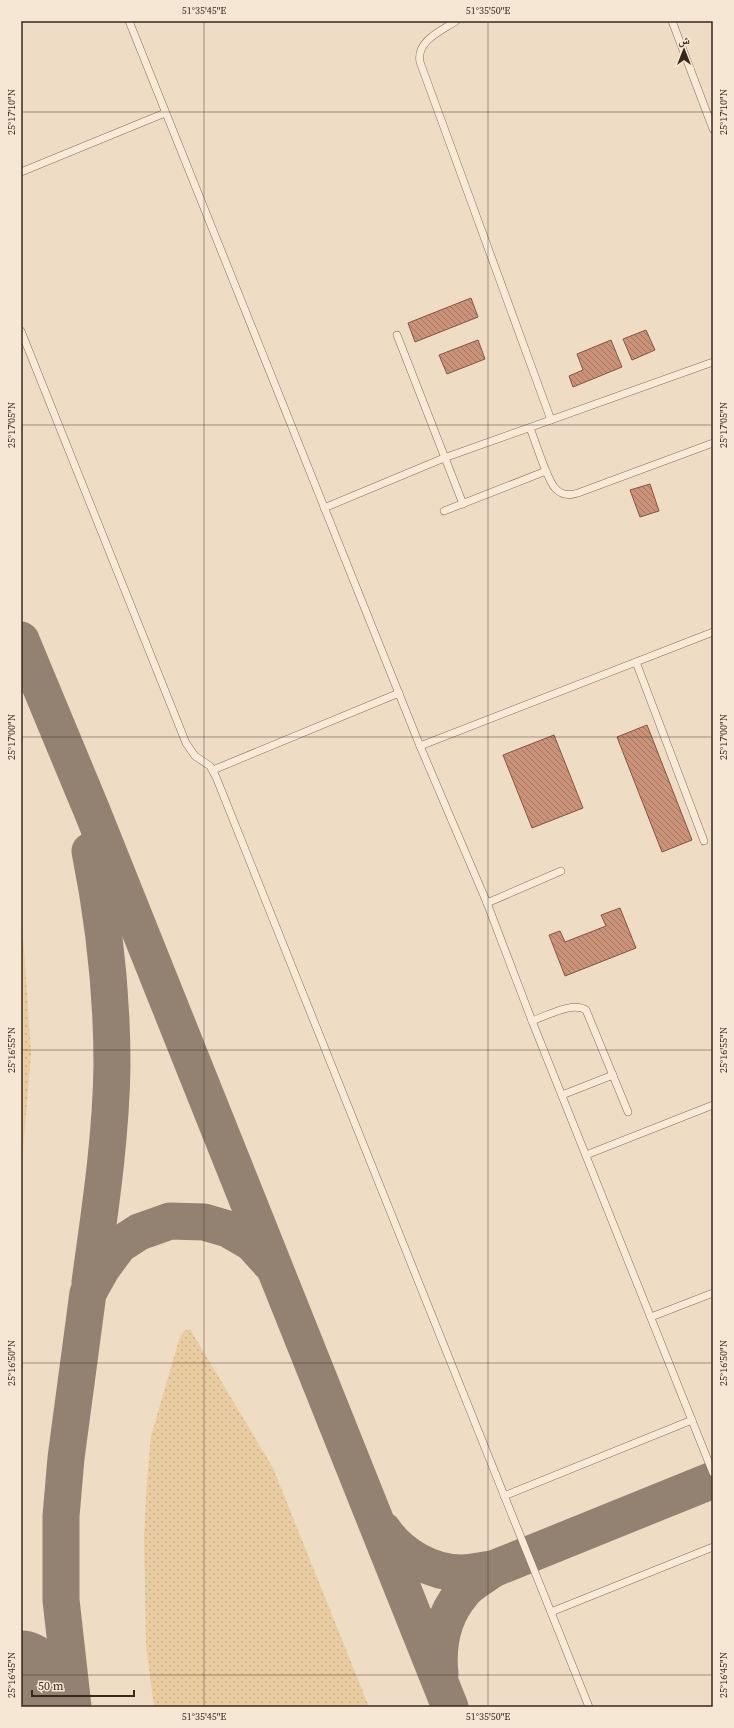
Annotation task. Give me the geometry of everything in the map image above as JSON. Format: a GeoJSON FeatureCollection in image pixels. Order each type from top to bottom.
{"type":"FeatureCollection","features":[{"type":"Feature","properties":{"kind":"lane"},"geometry":{"type":"LineString","coordinates":[[128,21],[420,746],[487,903],[532,1021],[713,1473]]}},
{"type":"Feature","properties":{"kind":"lane"},"geometry":{"type":"LineString","coordinates":[[456,21],[425,42],[419,51],[420,62],[551,420]]}},
{"type":"Feature","properties":{"kind":"lane"},"geometry":{"type":"LineString","coordinates":[[672,21],[713,129]]}},
{"type":"Feature","properties":{"kind":"lane"},"geometry":{"type":"LineString","coordinates":[[21,172],[165,113]]}},
{"type":"Feature","properties":{"kind":"lane"},"geometry":{"type":"LineString","coordinates":[[21,331],[186,743],[196,756],[213,770],[589,1707]]}},
{"type":"Feature","properties":{"kind":"lane"},"geometry":{"type":"LineString","coordinates":[[397,335],[463,504]]}},
{"type":"Feature","properties":{"kind":"lane"},"geometry":{"type":"LineString","coordinates":[[324,508],[444,458],[713,362]]}},
{"type":"Feature","properties":{"kind":"lane"},"geometry":{"type":"LineString","coordinates":[[530,428],[546,471],[555,489],[560,493],[572,495],[713,443]]}},
{"type":"Feature","properties":{"kind":"lane"},"geometry":{"type":"LineString","coordinates":[[444,511],[546,471]]}},
{"type":"Feature","properties":{"kind":"lane"},"geometry":{"type":"LineString","coordinates":[[420,746],[713,632]]}},
{"type":"Feature","properties":{"kind":"lane"},"geometry":{"type":"LineString","coordinates":[[636,662],[704,841]]}},
{"type":"Feature","properties":{"kind":"lane"},"geometry":{"type":"LineString","coordinates":[[213,770],[399,693]]}},
{"type":"Feature","properties":{"kind":"lane"},"geometry":{"type":"LineString","coordinates":[[487,903],[561,871]]}},
{"type":"Feature","properties":{"kind":"lane"},"geometry":{"type":"LineString","coordinates":[[532,1021],[572,1007],[579,1006],[586,1010],[628,1112]]}},
{"type":"Feature","properties":{"kind":"lane"},"geometry":{"type":"LineString","coordinates":[[562,1095],[613,1075]]}},
{"type":"Feature","properties":{"kind":"lane"},"geometry":{"type":"LineString","coordinates":[[586,1155],[713,1105]]}},
{"type":"Feature","properties":{"kind":"lane"},"geometry":{"type":"LineString","coordinates":[[652,1318],[713,1293]]}},
{"type":"Feature","properties":{"kind":"lane"},"geometry":{"type":"LineString","coordinates":[[504,1496],[692,1420]]}},
{"type":"Feature","properties":{"kind":"lane"},"geometry":{"type":"LineString","coordinates":[[551,1612],[713,1547]]}},
{"type":"Feature","properties":{"kind":"sand"},"geometry":{"type":"Polygon","coordinates":[[[21,923],[31,1053],[21,1175],[21,923]]]}},
{"type":"Feature","properties":{"kind":"sand"},"geometry":{"type":"Polygon","coordinates":[[[190,1329],[273,1468],[369,1707],[154,1707],[146,1645],[144,1535],[151,1436],[179,1340],[184,1331],[190,1329]]]}},
{"type":"Feature","properties":{"kind":"building"},"geometry":{"type":"Polygon","coordinates":[[[471,298],[478,317],[415,342],[408,323],[471,298]]]}},
{"type":"Feature","properties":{"kind":"building"},"geometry":{"type":"Polygon","coordinates":[[[646,330],[655,350],[632,360],[623,339],[646,330]]]}},
{"type":"Feature","properties":{"kind":"building"},"geometry":{"type":"Polygon","coordinates":[[[478,340],[485,359],[447,374],[439,355],[478,340]]]}},
{"type":"Feature","properties":{"kind":"building"},"geometry":{"type":"Polygon","coordinates":[[[611,340],[622,367],[573,387],[569,376],[583,370],[577,354],[611,340]]]}},
{"type":"Feature","properties":{"kind":"building"},"geometry":{"type":"Polygon","coordinates":[[[650,484],[659,511],[640,517],[630,490],[650,484]]]}},
{"type":"Feature","properties":{"kind":"building"},"geometry":{"type":"Polygon","coordinates":[[[647,725],[692,840],[662,852],[617,737],[647,725]]]}},
{"type":"Feature","properties":{"kind":"building"},"geometry":{"type":"Polygon","coordinates":[[[554,735],[583,808],[532,828],[503,755],[554,735]]]}},
{"type":"Feature","properties":{"kind":"building"},"geometry":{"type":"Polygon","coordinates":[[[620,908],[636,948],[565,976],[549,935],[560,931],[565,942],[606,926],[601,915],[620,908]]]}},
{"type":"Feature","properties":{"kind":"taxiway"},"geometry":{"type":"LineString","coordinates":[[21,640],[92,811],[450,1707]]}},
{"type":"Feature","properties":{"kind":"taxiway"},"geometry":{"type":"LineString","coordinates":[[90,851],[103,930],[109,984],[112,1065],[110,1120],[90,1282]]}},
{"type":"Feature","properties":{"kind":"taxiway"},"geometry":{"type":"LineString","coordinates":[[73,1707],[61,1600],[61,1516],[66,1458],[88,1293],[102,1268],[119,1245],[139,1232],[170,1221],[204,1222],[228,1229],[252,1243],[270,1263]]}},
{"type":"Feature","properties":{"kind":"taxiway"},"geometry":{"type":"LineString","coordinates":[[383,1530],[398,1547],[417,1561],[439,1570],[462,1573],[474,1572],[493,1569],[713,1480]]}},
{"type":"Feature","properties":{"kind":"taxiway"},"geometry":{"type":"LineString","coordinates":[[440,1674],[439,1663],[441,1641],[446,1620],[451,1610],[466,1589],[493,1569]]}},
{"type":"Feature","properties":{"kind":"runway"},"geometry":{"type":"LineString","coordinates":[[21,1676],[33,1707]]}}]}
